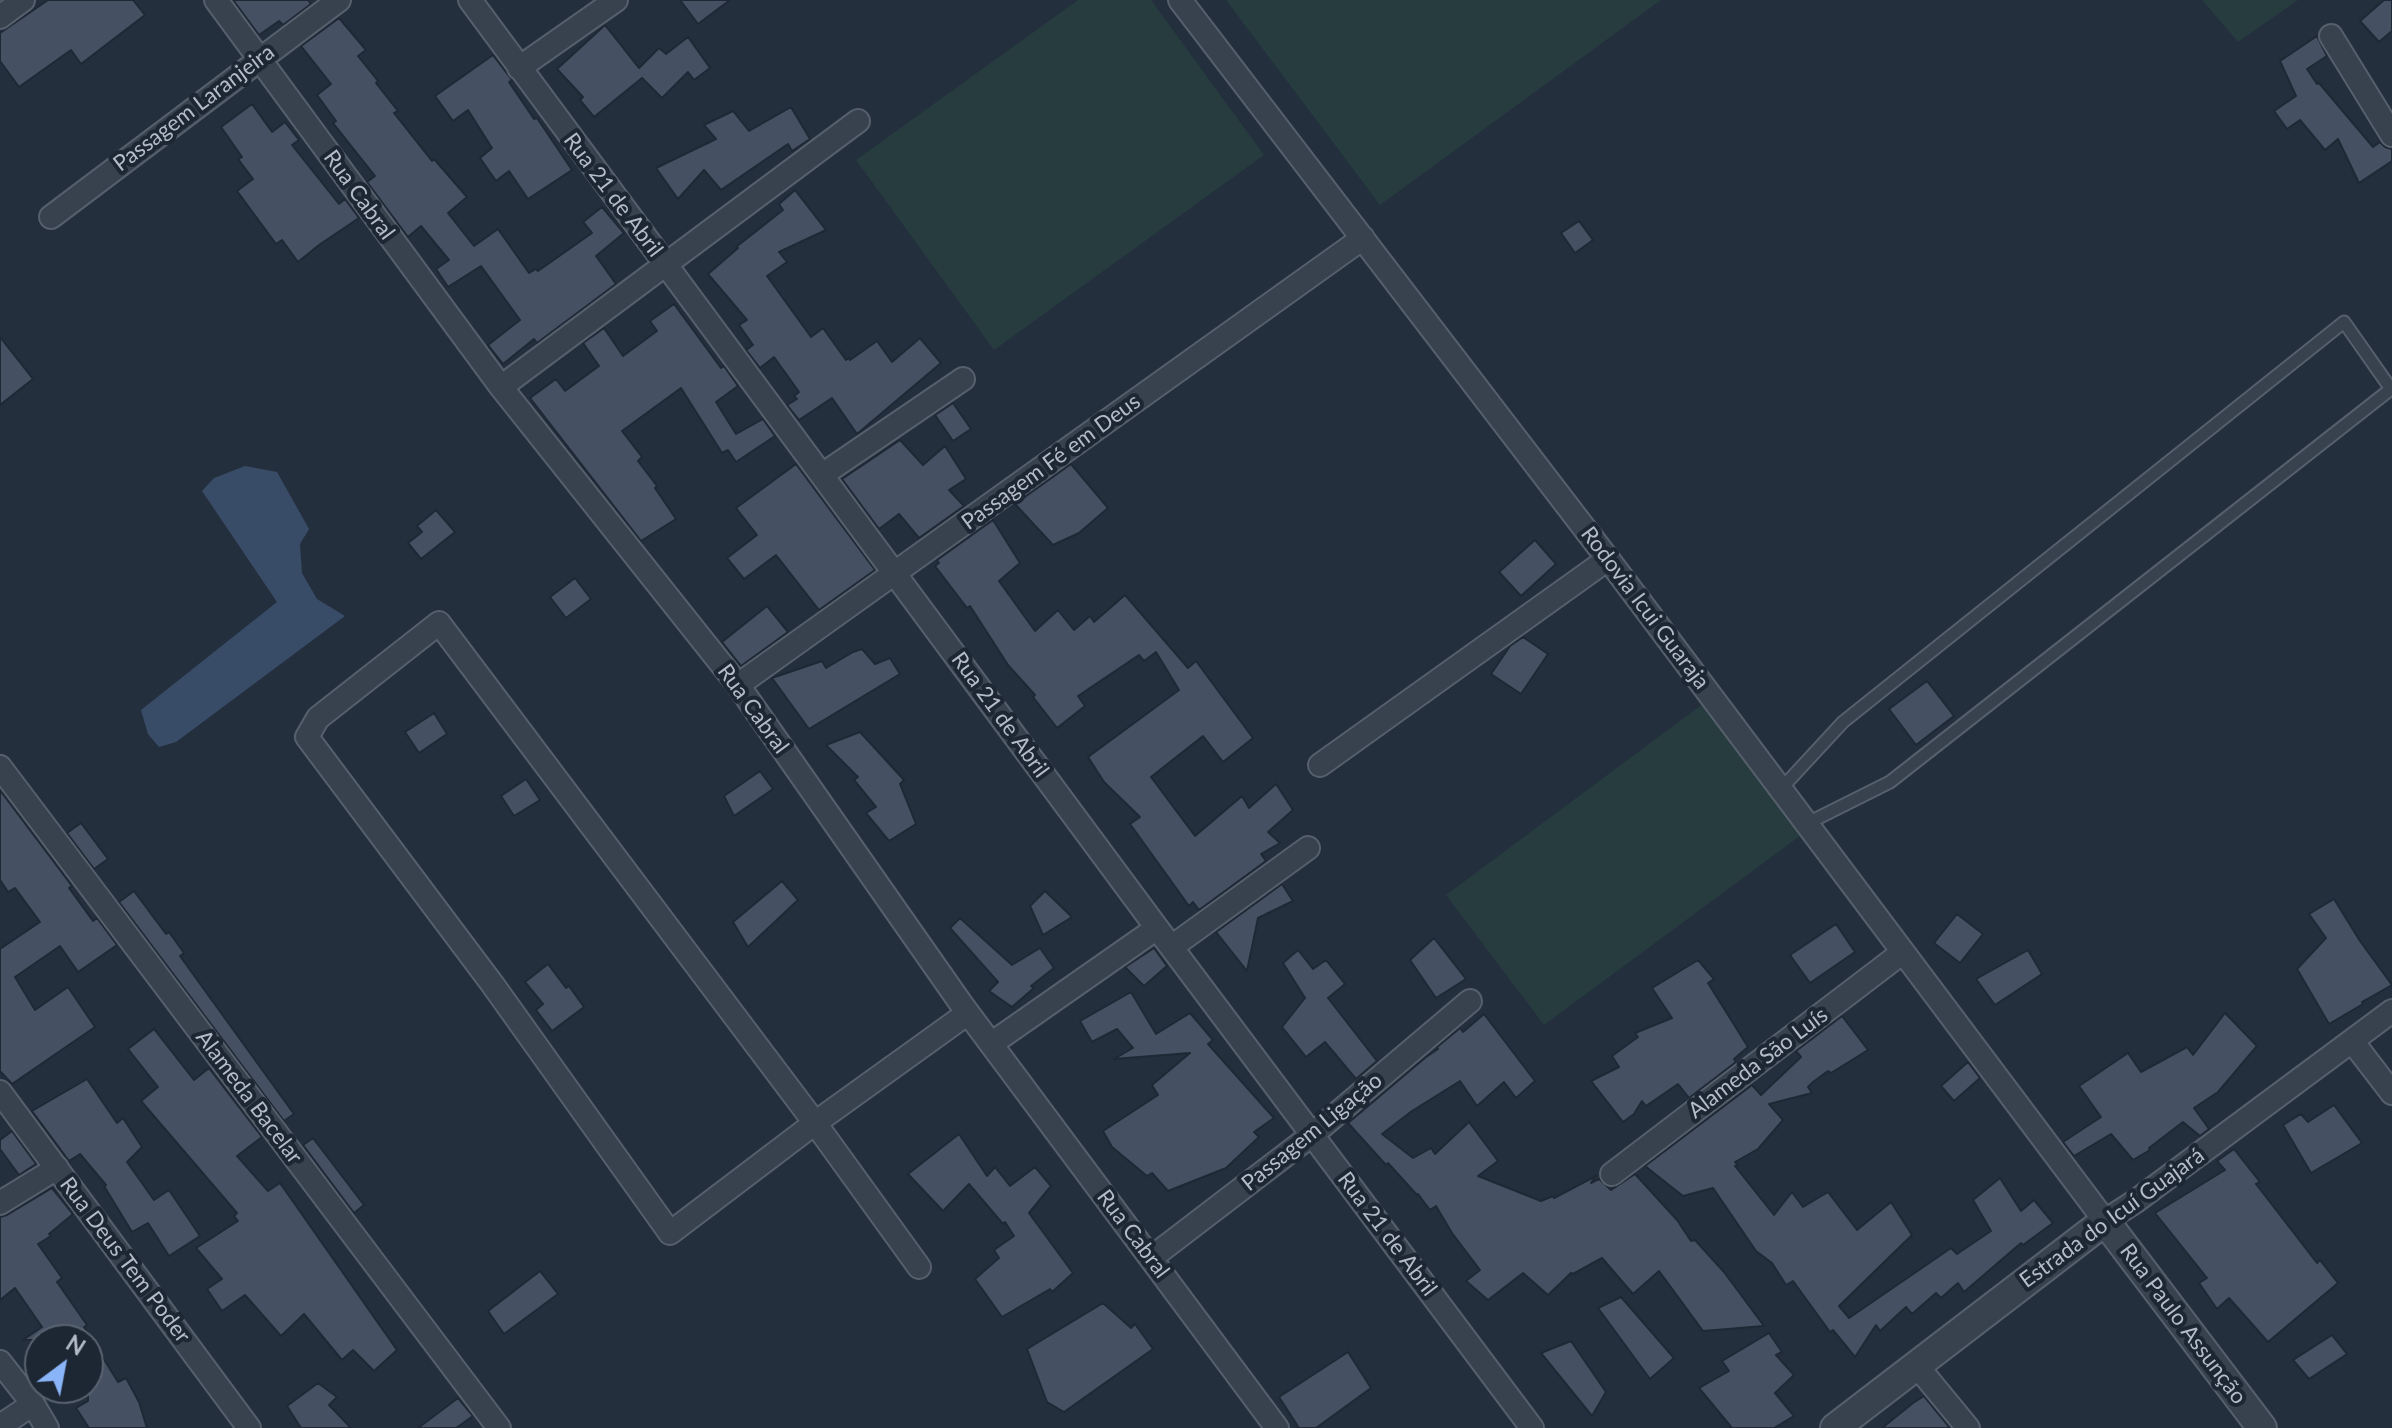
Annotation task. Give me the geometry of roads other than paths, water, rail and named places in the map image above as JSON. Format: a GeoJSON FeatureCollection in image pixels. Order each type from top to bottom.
{"type":"FeatureCollection","features":[{"type":"Feature","properties":{"kind":"street"},"geometry":{"type":"LineString","coordinates":[[0,17],[23,0]]}},
{"type":"Feature","properties":{"kind":"street","name":"Rua Cabral"},"geometry":{"type":"LineString","coordinates":[[216,0],[501,387],[738,685],[968,1013],[1277,1428]]}},
{"type":"Feature","properties":{"kind":"street","name":"Passagem Laranjeira"},"geometry":{"type":"LineString","coordinates":[[51,217],[339,0]]}},
{"type":"Feature","properties":{"kind":"street","name":"Rua 21 de Abril"},"geometry":{"type":"LineString","coordinates":[[470,0],[1157,928],[1532,1428]]}},
{"type":"Feature","properties":{"kind":"street"},"geometry":{"type":"LineString","coordinates":[[519,68],[616,0]]}},
{"type":"Feature","properties":{"kind":"street","name":"Rodovia Icui Guaraja"},"geometry":{"type":"LineString","coordinates":[[1180,0],[1608,559],[2105,1221]]}},
{"type":"Feature","properties":{"kind":"street"},"geometry":{"type":"LineString","coordinates":[[2331,36],[2392,135]]}},
{"type":"Feature","properties":{"kind":"street"},"geometry":{"type":"LineString","coordinates":[[501,387],[858,121]]}},
{"type":"Feature","properties":{"kind":"street","name":"Passagem Fé em Deus"},"geometry":{"type":"LineString","coordinates":[[738,685],[1363,238]]}},
{"type":"Feature","properties":{"kind":"street"},"geometry":{"type":"LineString","coordinates":[[822,475],[963,379]]}},
{"type":"Feature","properties":{"kind":"street"},"geometry":{"type":"LineString","coordinates":[[1320,765],[1608,559]]}},
{"type":"Feature","properties":{"kind":"street"},"geometry":{"type":"LineString","coordinates":[[919,1267],[815,1123],[439,623],[318,718],[307,737],[493,985],[670,1233],[815,1123],[968,1013]]}},
{"type":"Feature","properties":{"kind":"street","name":"Alameda Bacelar"},"geometry":{"type":"LineString","coordinates":[[0,767],[499,1428]]}},
{"type":"Feature","properties":{"kind":"street"},"geometry":{"type":"LineString","coordinates":[[1173,946],[1308,848]]}},
{"type":"Feature","properties":{"kind":"street"},"geometry":{"type":"LineString","coordinates":[[991,1044],[1157,928]]}},
{"type":"Feature","properties":{"kind":"street","name":"Alameda São Luís"},"geometry":{"type":"LineString","coordinates":[[1612,1174],[1903,952]]}},
{"type":"Feature","properties":{"kind":"street","name":"Passagem Ligação"},"geometry":{"type":"LineString","coordinates":[[1151,1258],[1313,1134],[1470,1001]]}},
{"type":"Feature","properties":{"kind":"street","name":"Estrada do Icuí Guajará"},"geometry":{"type":"LineString","coordinates":[[1835,1428],[2105,1221],[2392,1011]]}},
{"type":"Feature","properties":{"kind":"street"},"geometry":{"type":"LineString","coordinates":[[2352,1041],[2392,1093]]}},
{"type":"Feature","properties":{"kind":"street","name":"Rua Deus Tem Poder"},"geometry":{"type":"LineString","coordinates":[[0,1092],[249,1428]]}},
{"type":"Feature","properties":{"kind":"street"},"geometry":{"type":"LineString","coordinates":[[0,1203],[57,1168]]}},
{"type":"Feature","properties":{"kind":"street","name":"Rua Paulo Assunção"},"geometry":{"type":"LineString","coordinates":[[2105,1221],[2262,1428]]}},
{"type":"Feature","properties":{"kind":"street"},"geometry":{"type":"LineString","coordinates":[[0,1362],[24,1393]]}},
{"type":"Feature","properties":{"kind":"street"},"geometry":{"type":"LineString","coordinates":[[1917,1366],[1968,1428]]}},
{"type":"Feature","properties":{"kind":"street"},"geometry":{"type":"LineString","coordinates":[[0,1426],[33,1404],[47,1428]]}},
{"type":"Feature","properties":{"kind":"lane"},"geometry":{"type":"LineString","coordinates":[[1781,789],[1843,722],[2344,322],[2391,389],[1890,782],[1808,823]]}},
{"type":"Feature","properties":{"kind":"water"},"geometry":{"type":"Polygon","coordinates":[[[245,466],[277,472],[309,529],[300,544],[302,573],[317,599],[345,616],[176,742],[159,747],[148,734],[141,710],[277,602],[202,491],[214,478],[245,466]]]}}]}
